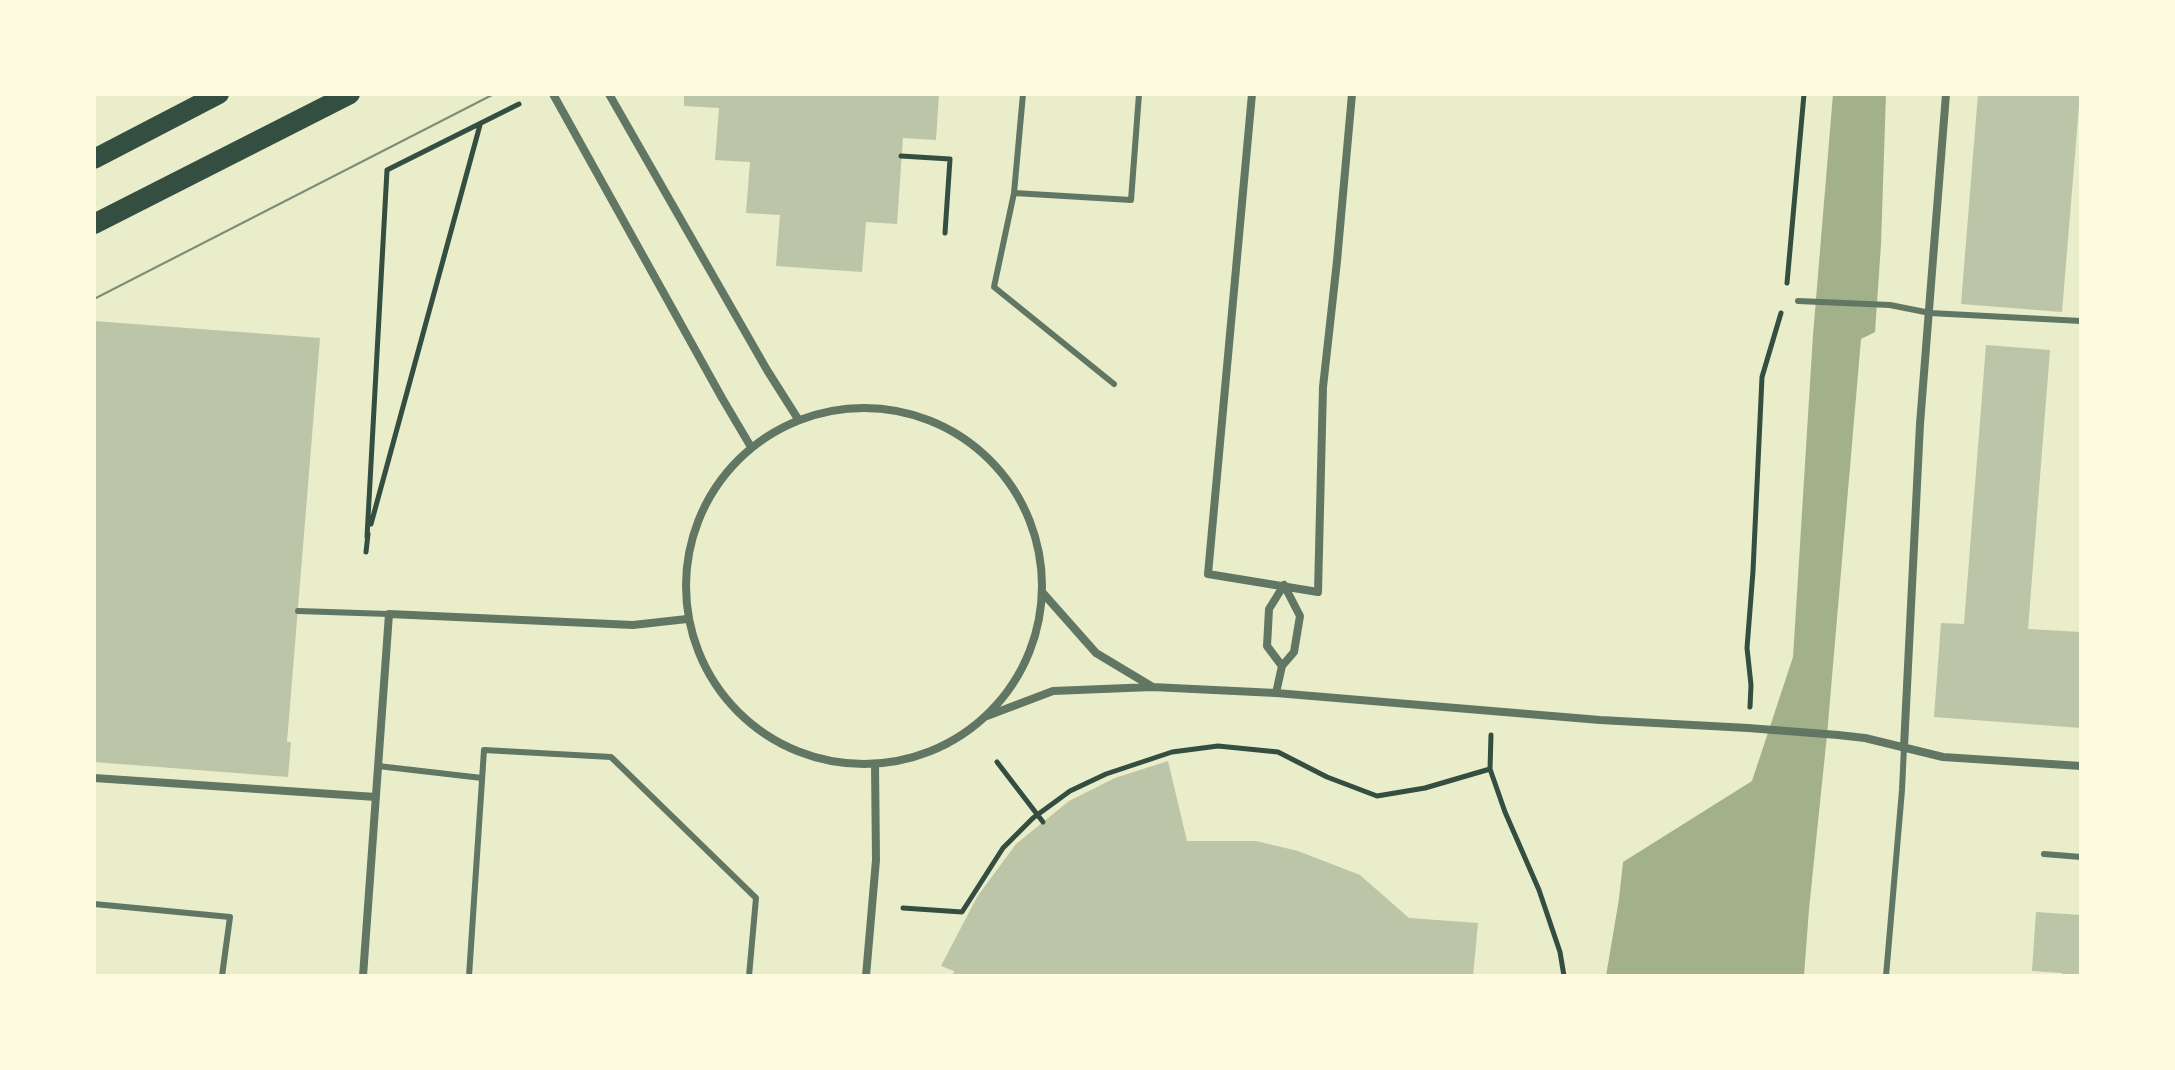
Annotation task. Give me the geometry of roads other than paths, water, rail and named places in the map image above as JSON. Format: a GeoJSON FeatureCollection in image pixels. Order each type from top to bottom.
{"type":"FeatureCollection","features":[{"type":"Feature","properties":{"kind":"main road"},"geometry":{"type":"LineString","coordinates":[[94,159],[219,94]]}},
{"type":"Feature","properties":{"kind":"main road"},"geometry":{"type":"LineString","coordinates":[[94,224],[350,94]]}},
{"type":"Feature","properties":{"kind":"street"},"geometry":{"type":"LineString","coordinates":[[553,94],[751,447]]}},
{"type":"Feature","properties":{"kind":"street"},"geometry":{"type":"LineString","coordinates":[[609,94],[798,419]]}},
{"type":"Feature","properties":{"kind":"street"},"geometry":{"type":"LineString","coordinates":[[1252,94],[1208,574],[1318,592],[1323,387],[1352,94]]}},
{"type":"Feature","properties":{"kind":"street"},"geometry":{"type":"LineString","coordinates":[[1904,747],[1920,424],[1946,94]]}},
{"type":"Feature","properties":{"kind":"street"},"geometry":{"type":"LineString","coordinates":[[983,718],[1019,674],[1039,620],[1042,592],[1039,548],[1024,506],[999,469],[967,439],[927,419],[885,408],[841,409],[798,419],[751,447],[709,495],[691,543],[687,555],[687,619],[704,668],[734,710],[775,742],[823,760],[875,764],[933,750],[983,718],[1053,691],[1152,687],[1276,693],[1600,720],[1838,735],[1865,738],[1943,757],[2081,766]]}},
{"type":"Feature","properties":{"kind":"street"},"geometry":{"type":"LineString","coordinates":[[1282,666],[1267,646],[1269,609],[1284,585]]}},
{"type":"Feature","properties":{"kind":"street"},"geometry":{"type":"LineString","coordinates":[[1276,693],[1282,666],[1294,652],[1300,616],[1284,585]]}},
{"type":"Feature","properties":{"kind":"street"},"geometry":{"type":"LineString","coordinates":[[1042,592],[1096,653],[1152,687]]}},
{"type":"Feature","properties":{"kind":"street"},"geometry":{"type":"LineString","coordinates":[[363,976],[389,614],[633,625],[687,619]]}},
{"type":"Feature","properties":{"kind":"street"},"geometry":{"type":"LineString","coordinates":[[866,976],[876,860],[875,764]]}},
{"type":"Feature","properties":{"kind":"street"},"geometry":{"type":"LineString","coordinates":[[94,778],[376,797]]}},
{"type":"Feature","properties":{"kind":"lane"},"geometry":{"type":"LineString","coordinates":[[1023,94],[1014,193],[994,287],[1114,384]]}},
{"type":"Feature","properties":{"kind":"lane"},"geometry":{"type":"LineString","coordinates":[[1014,193],[1131,200],[1139,94]]}},
{"type":"Feature","properties":{"kind":"lane"},"geometry":{"type":"LineString","coordinates":[[1798,301],[1890,305],[1930,313],[2081,321]]}},
{"type":"Feature","properties":{"kind":"lane"},"geometry":{"type":"LineString","coordinates":[[298,611],[389,614]]}},
{"type":"Feature","properties":{"kind":"lane"},"geometry":{"type":"LineString","coordinates":[[1886,976],[1904,747]]}},
{"type":"Feature","properties":{"kind":"lane"},"geometry":{"type":"LineString","coordinates":[[469,976],[484,750],[611,757],[756,898],[749,976]]}},
{"type":"Feature","properties":{"kind":"lane"},"geometry":{"type":"LineString","coordinates":[[378,766],[482,778]]}},
{"type":"Feature","properties":{"kind":"lane"},"geometry":{"type":"LineString","coordinates":[[2044,854],[2081,857]]}},
{"type":"Feature","properties":{"kind":"lane"},"geometry":{"type":"LineString","coordinates":[[94,904],[230,917],[222,976]]}},
{"type":"Feature","properties":{"kind":"tram line"},"geometry":{"type":"LineString","coordinates":[[94,299],[494,94]]}}]}
